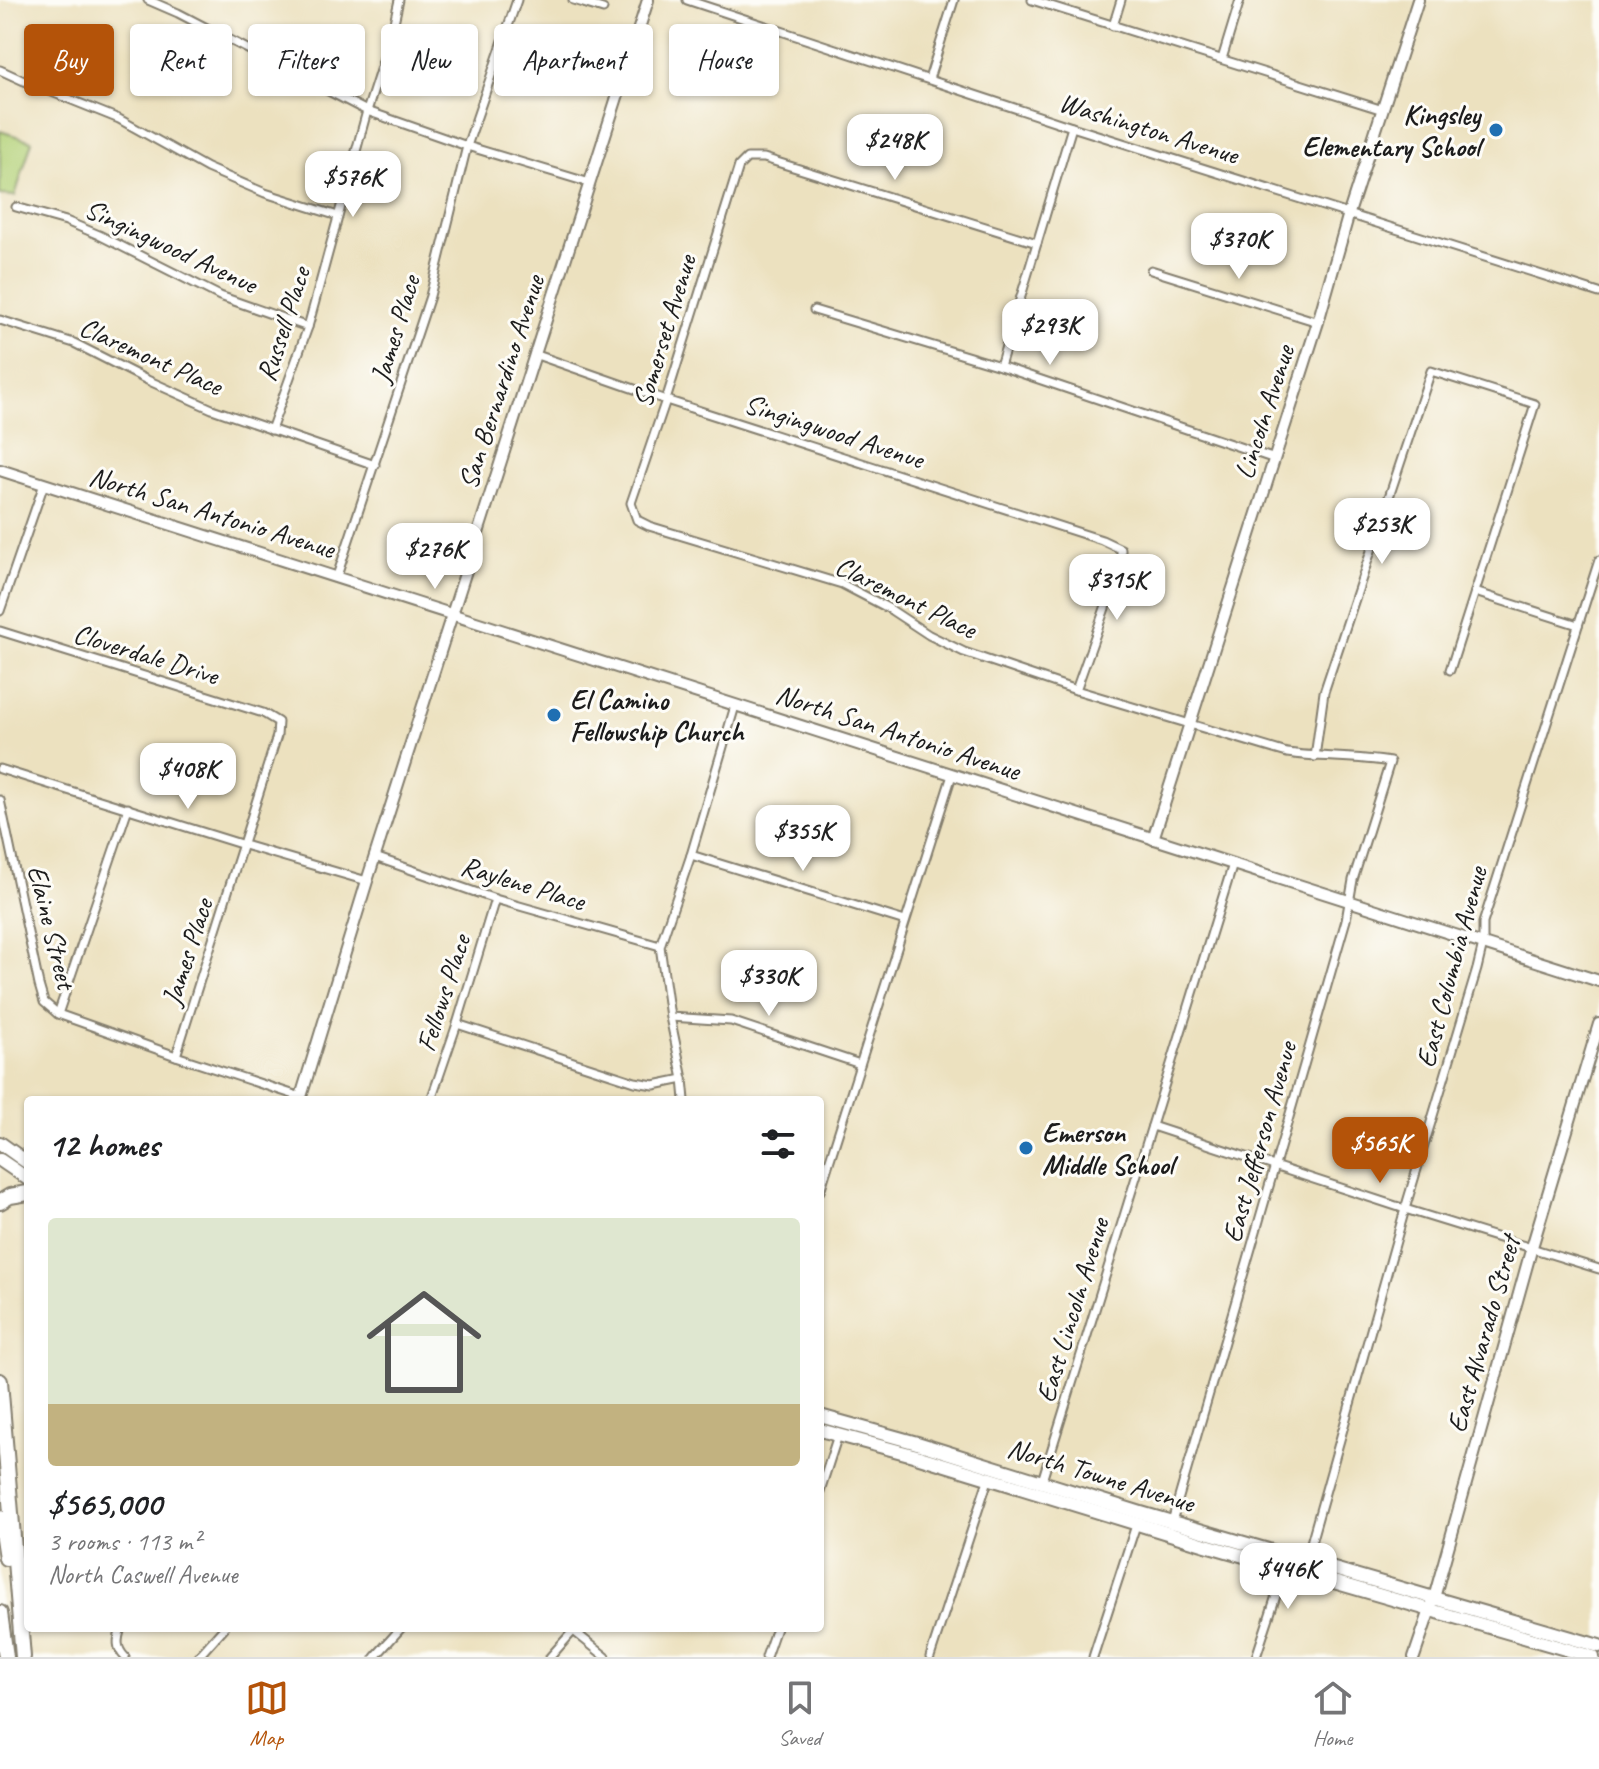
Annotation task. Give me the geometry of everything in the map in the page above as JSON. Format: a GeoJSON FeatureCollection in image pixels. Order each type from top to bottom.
{"type":"FeatureCollection","features":[{"type":"Feature","properties":{"kind":"highway"},"geometry":{"type":"LineString","coordinates":[[0,1202],[24,1194]]}},
{"type":"Feature","properties":{"kind":"highway"},"geometry":{"type":"LineString","coordinates":[[0,1381],[22,1657]]}},
{"type":"Feature","properties":{"kind":"highway"},"geometry":{"type":"LineString","coordinates":[[0,1518],[22,1657]]}},
{"type":"Feature","properties":{"kind":"highway"},"geometry":{"type":"LineString","coordinates":[[0,1613],[6,1657]]}},
{"type":"Feature","properties":{"kind":"main road","name":"San Bernardino Avenue"},"geometry":{"type":"LineString","coordinates":[[301,1096],[648,0]]}},
{"type":"Feature","properties":{"kind":"main road","name":"Lincoln Avenue"},"geometry":{"type":"LineString","coordinates":[[1153,839],[1418,0]]}},
{"type":"Feature","properties":{"kind":"main road","name":"North San Antonio Avenue"},"geometry":{"type":"LineString","coordinates":[[0,470],[1599,981]]}},
{"type":"Feature","properties":{"kind":"main road","name":"East Alvarado Street"},"geometry":{"type":"LineString","coordinates":[[1414,1657],[1599,1024]]}},
{"type":"Feature","properties":{"kind":"main road"},"geometry":{"type":"LineString","coordinates":[[0,1143],[24,1160]]}},
{"type":"Feature","properties":{"kind":"main road"},"geometry":{"type":"LineString","coordinates":[[0,1160],[24,1176]]}},
{"type":"Feature","properties":{"kind":"main road","name":"North Towne Avenue"},"geometry":{"type":"LineString","coordinates":[[824,1417],[917,1443],[990,1472],[1138,1518],[1432,1603],[1599,1646]]}},
{"type":"Feature","properties":{"kind":"main road","name":"North Towne Avenue"},"geometry":{"type":"LineString","coordinates":[[824,1431],[990,1472]]}},
{"type":"Feature","properties":{"kind":"main road","name":"North Towne Avenue"},"geometry":{"type":"LineString","coordinates":[[1432,1603],[1593,1657]]}},
{"type":"Feature","properties":{"kind":"street"},"geometry":{"type":"LineString","coordinates":[[148,0],[367,111],[467,146],[590,183]]}},
{"type":"Feature","properties":{"kind":"street","name":"Russell Place"},"geometry":{"type":"LineString","coordinates":[[271,430],[308,327],[399,0]]}},
{"type":"Feature","properties":{"kind":"street","name":"James Place"},"geometry":{"type":"LineString","coordinates":[[337,576],[430,296],[467,146],[517,0]]}},
{"type":"Feature","properties":{"kind":"street"},"geometry":{"type":"LineString","coordinates":[[573,0],[603,9]]}},
{"type":"Feature","properties":{"kind":"street","name":"Washington Avenue"},"geometry":{"type":"LineString","coordinates":[[687,0],[1072,127],[1599,293]]}},
{"type":"Feature","properties":{"kind":"street"},"geometry":{"type":"LineString","coordinates":[[929,79],[954,0]]}},
{"type":"Feature","properties":{"kind":"street"},"geometry":{"type":"LineString","coordinates":[[1032,0],[1383,110]]}},
{"type":"Feature","properties":{"kind":"street"},"geometry":{"type":"LineString","coordinates":[[1113,26],[1121,0]]}},
{"type":"Feature","properties":{"kind":"street"},"geometry":{"type":"LineString","coordinates":[[1222,59],[1240,0]]}},
{"type":"Feature","properties":{"kind":"street"},"geometry":{"type":"LineString","coordinates":[[0,70],[119,119],[207,168],[250,187],[338,216]]}},
{"type":"Feature","properties":{"kind":"street"},"geometry":{"type":"LineString","coordinates":[[1000,366],[1072,127]]}},
{"type":"Feature","properties":{"kind":"street","name":"Somerset Avenue"},"geometry":{"type":"LineString","coordinates":[[637,520],[631,503],[739,166],[747,158],[764,158],[1037,243]]}},
{"type":"Feature","properties":{"kind":"street","name":"Singingwood Avenue"},"geometry":{"type":"LineString","coordinates":[[16,207],[66,221],[220,296],[308,327]]}},
{"type":"Feature","properties":{"kind":"street"},"geometry":{"type":"LineString","coordinates":[[1151,270],[1318,322]]}},
{"type":"Feature","properties":{"kind":"street"},"geometry":{"type":"LineString","coordinates":[[814,310],[1000,366],[1275,459]]}},
{"type":"Feature","properties":{"kind":"street","name":"Claremont Place"},"geometry":{"type":"LineString","coordinates":[[0,320],[74,343],[212,409],[375,465]]}},
{"type":"Feature","properties":{"kind":"street","name":"Singingwood Avenue"},"geometry":{"type":"LineString","coordinates":[[534,354],[666,400],[1102,540],[1121,549],[1121,563],[1076,690]]}},
{"type":"Feature","properties":{"kind":"street"},"geometry":{"type":"LineString","coordinates":[[1315,757],[1324,692],[1431,371],[1535,404],[1450,670]]}},
{"type":"Feature","properties":{"kind":"street"},"geometry":{"type":"LineString","coordinates":[[0,611],[44,484]]}},
{"type":"Feature","properties":{"kind":"street","name":"Claremont Place"},"geometry":{"type":"LineString","coordinates":[[637,520],[842,584],[964,652],[1076,690],[1269,748],[1315,757],[1352,757],[1390,762]]}},
{"type":"Feature","properties":{"kind":"street","name":"East Columbia Avenue"},"geometry":{"type":"LineString","coordinates":[[1304,1567],[1483,944],[1483,923],[1599,560]]}},
{"type":"Feature","properties":{"kind":"street"},"geometry":{"type":"LineString","coordinates":[[1475,592],[1578,625]]}},
{"type":"Feature","properties":{"kind":"street","name":"Cloverdale Drive"},"geometry":{"type":"LineString","coordinates":[[0,631],[263,713],[278,722]]}},
{"type":"Feature","properties":{"kind":"street"},"geometry":{"type":"LineString","coordinates":[[685,1096],[660,946],[691,855],[735,706]]}},
{"type":"Feature","properties":{"kind":"street","name":"James Place"},"geometry":{"type":"LineString","coordinates":[[176,1056],[244,845],[277,736],[278,722]]}},
{"type":"Feature","properties":{"kind":"street","name":"East Jefferson Avenue"},"geometry":{"type":"LineString","coordinates":[[1169,1527],[1346,920],[1353,880],[1390,762]]}},
{"type":"Feature","properties":{"kind":"street"},"geometry":{"type":"LineString","coordinates":[[0,769],[367,881]]}},
{"type":"Feature","properties":{"kind":"street"},"geometry":{"type":"LineString","coordinates":[[824,1178],[952,775]]}},
{"type":"Feature","properties":{"kind":"street","name":"Elaine Street"},"geometry":{"type":"LineString","coordinates":[[0,800],[39,985],[44,1002],[58,1014]]}},
{"type":"Feature","properties":{"kind":"street"},"geometry":{"type":"LineString","coordinates":[[128,808],[58,1014],[294,1096]]}},
{"type":"Feature","properties":{"kind":"street"},"geometry":{"type":"LineString","coordinates":[[691,855],[905,921]]}},
{"type":"Feature","properties":{"kind":"street","name":"Raylene Place"},"geometry":{"type":"LineString","coordinates":[[375,857],[495,899],[660,946]]}},
{"type":"Feature","properties":{"kind":"street","name":"East Lincoln Avenue"},"geometry":{"type":"LineString","coordinates":[[1039,1488],[1233,864]]}},
{"type":"Feature","properties":{"kind":"street","name":"Fellows Place"},"geometry":{"type":"LineString","coordinates":[[432,1096],[495,899]]}},
{"type":"Feature","properties":{"kind":"street"},"geometry":{"type":"LineString","coordinates":[[670,1017],[731,1021],[860,1064]]}},
{"type":"Feature","properties":{"kind":"street"},"geometry":{"type":"LineString","coordinates":[[457,1024],[635,1082],[654,1085],[683,1079]]}},
{"type":"Feature","properties":{"kind":"street"},"geometry":{"type":"LineString","coordinates":[[1152,1126],[1599,1269]]}},
{"type":"Feature","properties":{"kind":"street"},"geometry":{"type":"LineString","coordinates":[[824,1479],[838,1435]]}},
{"type":"Feature","properties":{"kind":"street"},"geometry":{"type":"LineString","coordinates":[[930,1657],[990,1472]]}},
{"type":"Feature","properties":{"kind":"street"},"geometry":{"type":"LineString","coordinates":[[1093,1657],[1138,1518]]}},
{"type":"Feature","properties":{"kind":"street"},"geometry":{"type":"LineString","coordinates":[[1256,1657],[1287,1562]]}},
{"type":"Feature","properties":{"kind":"street"},"geometry":{"type":"LineString","coordinates":[[120,1632],[118,1647],[125,1657]]}},
{"type":"Feature","properties":{"kind":"street"},"geometry":{"type":"LineString","coordinates":[[198,1657],[220,1632]]}},
{"type":"Feature","properties":{"kind":"street"},"geometry":{"type":"LineString","coordinates":[[375,1657],[397,1632]]}},
{"type":"Feature","properties":{"kind":"street"},"geometry":{"type":"LineString","coordinates":[[550,1657],[571,1632]]}},
{"type":"Feature","properties":{"kind":"street"},"geometry":{"type":"LineString","coordinates":[[577,1632],[606,1657]]}},
{"type":"Feature","properties":{"kind":"street"},"geometry":{"type":"LineString","coordinates":[[766,1657],[775,1632]]}},
{"type":"Feature","properties":{"kind":"green space"},"geometry":{"type":"Polygon","coordinates":[[[0,131],[32,141],[15,196],[0,195],[0,131]]]}},
{"type":"Feature","properties":{"kind":"place","name":"Kingsley Elementary School"},"geometry":{"type":"Point","coordinates":[1496,130]}},
{"type":"Feature","properties":{"kind":"place","name":"El Camino Fellowship Church"},"geometry":{"type":"Point","coordinates":[554,715]}},
{"type":"Feature","properties":{"kind":"place","name":"Emerson Middle School"},"geometry":{"type":"Point","coordinates":[1026,1148]}}]}
